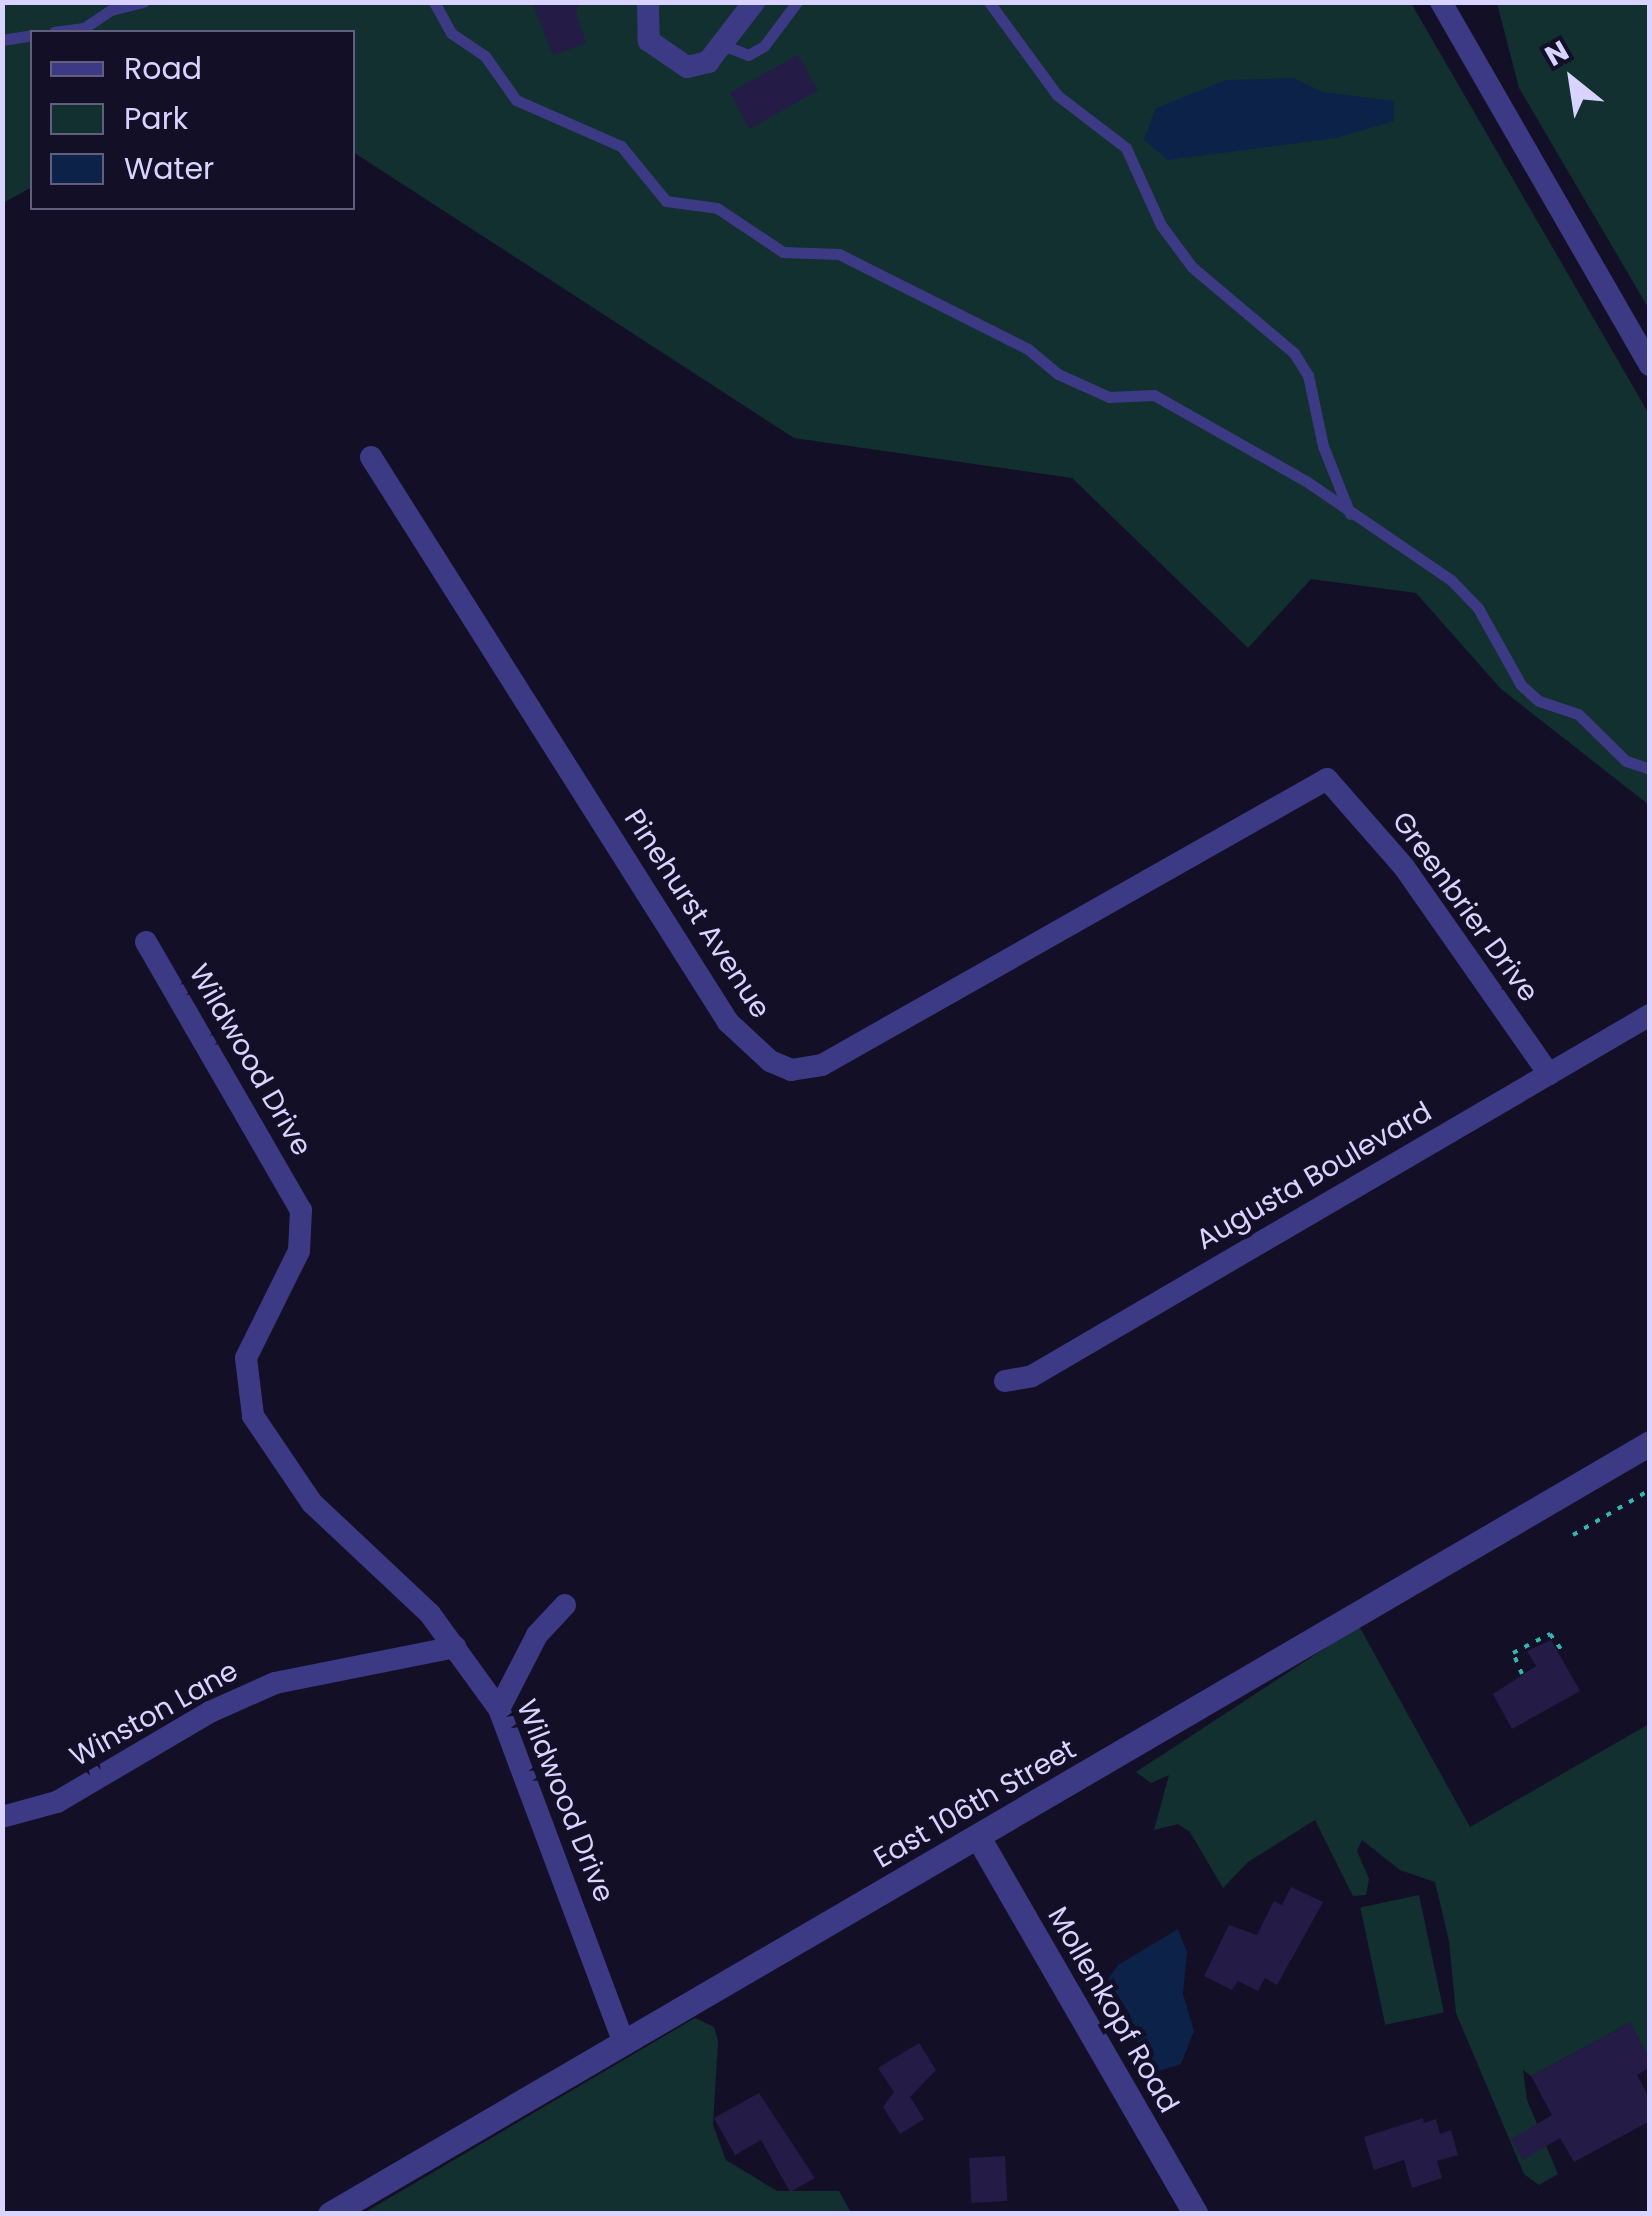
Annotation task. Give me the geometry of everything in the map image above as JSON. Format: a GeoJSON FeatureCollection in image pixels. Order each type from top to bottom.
{"type":"FeatureCollection","features":[{"type":"Feature","properties":{"kind":"street"},"geometry":{"type":"LineString","coordinates":[[648,2],[649,41],[674,63],[698,66],[726,46],[754,2]]}},
{"type":"Feature","properties":{"kind":"street"},"geometry":{"type":"LineString","coordinates":[[1441,2],[1465,37],[1490,92],[1650,365]]}},
{"type":"Feature","properties":{"kind":"street"},"geometry":{"type":"LineString","coordinates":[[1464,2],[1465,37]]}},
{"type":"Feature","properties":{"kind":"street","name":"Pinehurst Avenue"},"geometry":{"type":"LineString","coordinates":[[371,458],[728,1022],[754,1051],[791,1070],[822,1065],[1327,779]]}},
{"type":"Feature","properties":{"kind":"street","name":"Greenbrier Drive"},"geometry":{"type":"LineString","coordinates":[[1327,779],[1404,867],[1549,1074]]}},
{"type":"Feature","properties":{"kind":"street","name":"Wildwood Drive"},"geometry":{"type":"LineString","coordinates":[[146,942],[301,1210],[299,1251],[246,1358],[254,1416],[312,1502],[397,1577],[455,1647],[499,1710],[623,2041]]}},
{"type":"Feature","properties":{"kind":"street","name":"Augusta Boulevard"},"geometry":{"type":"LineString","coordinates":[[1006,1381],[1032,1376],[1650,1015]]}},
{"type":"Feature","properties":{"kind":"street","name":"East 106th Street"},"geometry":{"type":"LineString","coordinates":[[330,2214],[1650,1444]]}},
{"type":"Feature","properties":{"kind":"street"},"geometry":{"type":"LineString","coordinates":[[499,1710],[537,1634],[566,1606]]}},
{"type":"Feature","properties":{"kind":"street","name":"Winston Lane"},"geometry":{"type":"LineString","coordinates":[[2,1817],[57,1802],[210,1712],[276,1683],[455,1647]]}},
{"type":"Feature","properties":{"kind":"street","name":"Mollenkopf Road"},"geometry":{"type":"LineString","coordinates":[[978,1837],[1196,2214]]}},
{"type":"Feature","properties":{"kind":"lane"},"geometry":{"type":"LineString","coordinates":[[69,30],[84,28],[111,10],[144,2]]}},
{"type":"Feature","properties":{"kind":"lane"},"geometry":{"type":"LineString","coordinates":[[434,2],[450,32],[484,56],[516,100],[621,146],[666,201],[717,208],[783,252],[839,254],[1109,397],[1154,395],[1171,402],[1306,481],[1352,518],[1451,580],[1478,608],[1521,685],[1539,701],[1578,714],[1626,760],[1650,769]]}},
{"type":"Feature","properties":{"kind":"lane"},"geometry":{"type":"LineString","coordinates":[[726,46],[748,55],[764,46],[797,2]]}},
{"type":"Feature","properties":{"kind":"lane"},"geometry":{"type":"LineString","coordinates":[[988,2],[1057,95],[1126,148],[1161,226],[1192,267],[1294,353],[1308,375],[1318,433],[1352,518]]}},
{"type":"Feature","properties":{"kind":"lane"},"geometry":{"type":"LineString","coordinates":[[2,40],[30,35]]}},
{"type":"Feature","properties":{"kind":"path"},"geometry":{"type":"LineString","coordinates":[[1573,1535],[1650,1490]]}},
{"type":"Feature","properties":{"kind":"path"},"geometry":{"type":"LineString","coordinates":[[1522,1674],[1514,1653],[1550,1634],[1561,1649]]}},
{"type":"Feature","properties":{"kind":"green space"},"geometry":{"type":"Polygon","coordinates":[[[3,3],[1411,3],[1649,414],[1649,805],[1501,689],[1416,593],[1311,579],[1248,648],[1072,478],[794,438],[355,153],[355,30],[30,30],[30,188],[3,203],[3,3]]]}},
{"type":"Feature","properties":{"kind":"green space"},"geometry":{"type":"Polygon","coordinates":[[[1497,3],[1649,3],[1649,309],[1519,88],[1497,3]]]}},
{"type":"Feature","properties":{"kind":"green space"},"geometry":{"type":"Polygon","coordinates":[[[1359,1626],[1470,1827],[1649,1724],[1649,2059],[1630,2023],[1531,2076],[1523,2070],[1527,2100],[1558,2174],[1539,2185],[1524,2174],[1456,2013],[1449,1941],[1435,1882],[1400,1870],[1362,1840],[1357,1851],[1369,1879],[1366,1895],[1353,1896],[1315,1820],[1248,1862],[1223,1888],[1190,1832],[1178,1824],[1154,1830],[1169,1775],[1151,1783],[1136,1772],[1359,1626]]]}},
{"type":"Feature","properties":{"kind":"green space"},"geometry":{"type":"Polygon","coordinates":[[[1419,1895],[1444,2012],[1385,2025],[1360,1907],[1419,1895]]]}},
{"type":"Feature","properties":{"kind":"green space"},"geometry":{"type":"Polygon","coordinates":[[[695,2018],[714,2027],[718,2041],[713,2125],[726,2160],[777,2191],[839,2191],[851,2213],[362,2214],[695,2018]]]}},
{"type":"Feature","properties":{"kind":"water"},"geometry":{"type":"Polygon","coordinates":[[[1293,78],[1323,92],[1394,101],[1394,121],[1336,138],[1168,160],[1144,140],[1155,109],[1181,98],[1226,80],[1293,78]]]}},
{"type":"Feature","properties":{"kind":"water"},"geometry":{"type":"Polygon","coordinates":[[[1178,1929],[1187,1952],[1183,1994],[1194,2031],[1181,2064],[1159,2071],[1142,2057],[1130,2015],[1108,1979],[1118,1965],[1178,1929]]]}},
{"type":"Feature","properties":{"kind":"building"},"geometry":{"type":"Polygon","coordinates":[[[532,2],[580,2],[576,12],[586,43],[553,55],[532,2]]]}},
{"type":"Feature","properties":{"kind":"building"},"geometry":{"type":"Polygon","coordinates":[[[798,55],[818,91],[750,129],[730,93],[798,55]]]}},
{"type":"Feature","properties":{"kind":"building"},"geometry":{"type":"Polygon","coordinates":[[[1551,1640],[1580,1691],[1512,1729],[1493,1694],[1536,1666],[1527,1651],[1551,1640]]]}},
{"type":"Feature","properties":{"kind":"building"},"geometry":{"type":"Polygon","coordinates":[[[1291,1887],[1323,1902],[1277,1985],[1265,1978],[1258,1991],[1238,1981],[1232,1990],[1204,1976],[1229,1925],[1257,1935],[1274,1901],[1282,1905],[1291,1887]]]}},
{"type":"Feature","properties":{"kind":"building"},"geometry":{"type":"Polygon","coordinates":[[[1630,2023],[1650,2059],[1650,2067],[1637,2075],[1650,2099],[1650,2121],[1574,2162],[1560,2138],[1523,2160],[1511,2139],[1552,2115],[1531,2076],[1630,2023]]]}},
{"type":"Feature","properties":{"kind":"building"},"geometry":{"type":"Polygon","coordinates":[[[919,2043],[936,2070],[910,2097],[924,2119],[900,2134],[883,2107],[894,2092],[878,2068],[919,2043]]]}},
{"type":"Feature","properties":{"kind":"building"},"geometry":{"type":"Polygon","coordinates":[[[759,2093],[815,2178],[790,2192],[761,2140],[735,2155],[714,2118],[759,2093]]]}},
{"type":"Feature","properties":{"kind":"building"},"geometry":{"type":"Polygon","coordinates":[[[1423,2118],[1424,2123],[1436,2119],[1440,2134],[1451,2130],[1458,2155],[1437,2161],[1442,2178],[1412,2188],[1404,2160],[1374,2170],[1364,2137],[1423,2118]]]}},
{"type":"Feature","properties":{"kind":"building"},"geometry":{"type":"Polygon","coordinates":[[[1005,2156],[1007,2201],[971,2203],[969,2158],[1005,2156]]]}}]}
